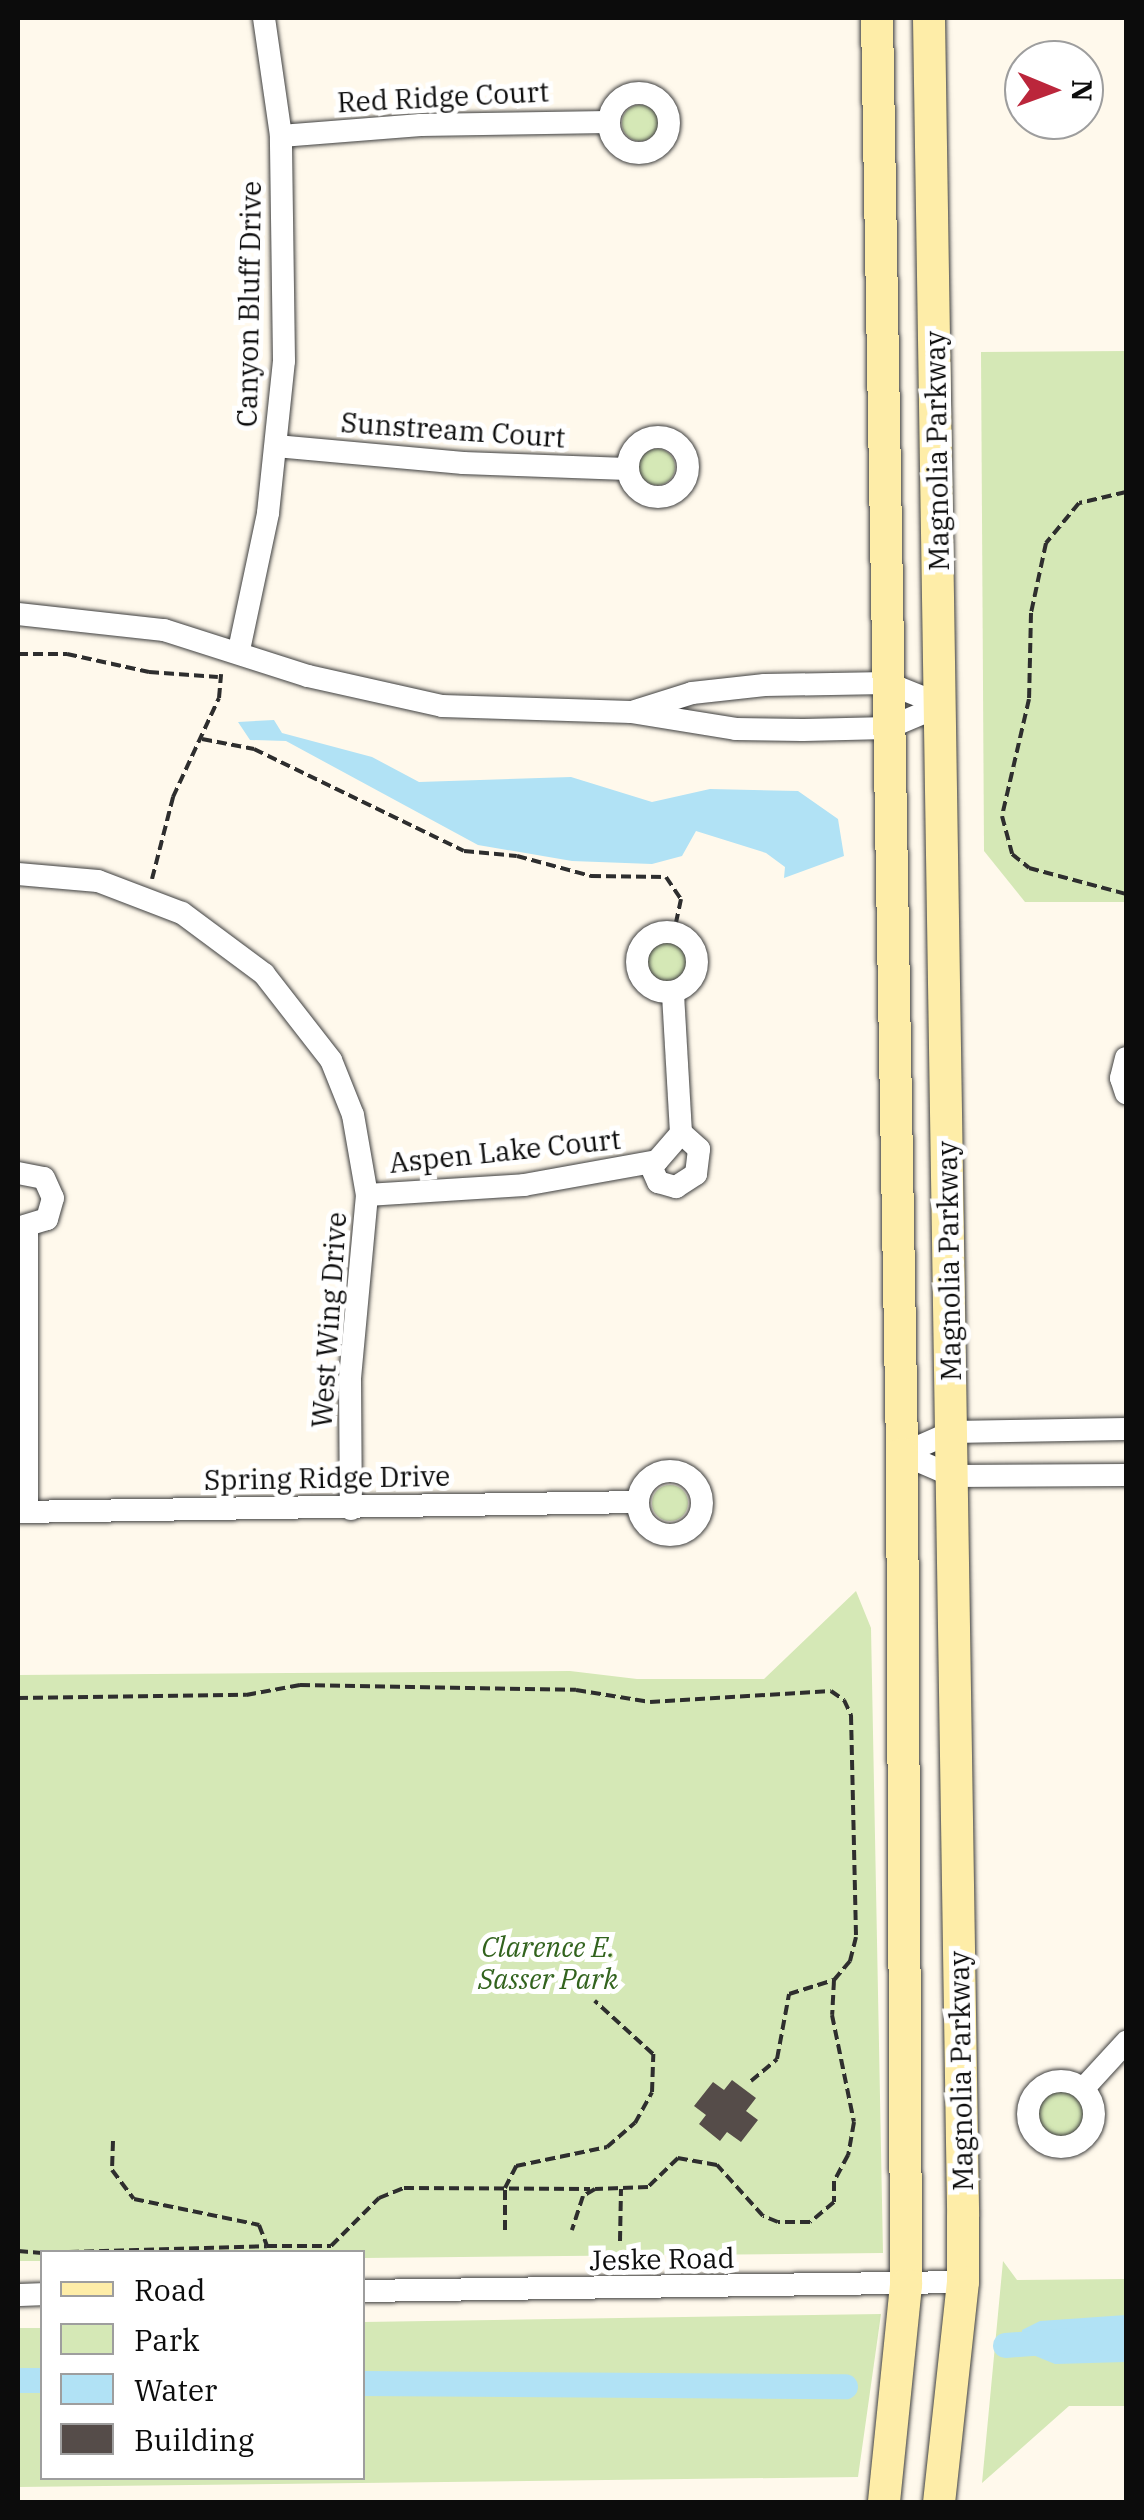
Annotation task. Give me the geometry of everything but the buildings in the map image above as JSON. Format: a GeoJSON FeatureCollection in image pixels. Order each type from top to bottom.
{"type":"FeatureCollection","features":[{"type":"Feature","properties":{"kind":"main road","name":"Magnolia Parkway"},"geometry":{"type":"LineString","coordinates":[[877,18],[902,1454],[906,2285],[884,2502]]}},
{"type":"Feature","properties":{"kind":"main road","name":"Magnolia Parkway"},"geometry":{"type":"LineString","coordinates":[[929,18],[963,2282],[938,2502]]}},
{"type":"Feature","properties":{"kind":"main road"},"geometry":{"type":"LineString","coordinates":[[877,122],[930,119]]}},
{"type":"Feature","properties":{"kind":"street","name":"Canyon Bluff Drive"},"geometry":{"type":"LineString","coordinates":[[238,650],[276,446],[284,361],[281,136],[264,18]]}},
{"type":"Feature","properties":{"kind":"street","name":"Red Ridge Court"},"geometry":{"type":"LineString","coordinates":[[281,136],[421,124],[608,122]]}},
{"type":"Feature","properties":{"kind":"street","name":"Sunstream Court"},"geometry":{"type":"LineString","coordinates":[[276,446],[463,464],[627,469]]}},
{"type":"Feature","properties":{"kind":"street"},"geometry":{"type":"LineString","coordinates":[[18,614],[164,630],[238,650],[308,676],[442,706],[632,712],[736,729],[888,728],[942,706]]}},
{"type":"Feature","properties":{"kind":"street"},"geometry":{"type":"LineString","coordinates":[[632,712],[692,693],[887,683],[942,706]]}},
{"type":"Feature","properties":{"kind":"street","name":"West Wing Drive"},"geometry":{"type":"LineString","coordinates":[[18,874],[98,880],[144,895],[228,943],[301,1014],[331,1060],[354,1115],[367,1195],[350,1379],[351,1509]]}},
{"type":"Feature","properties":{"kind":"street"},"geometry":{"type":"LineString","coordinates":[[674,932],[690,941],[698,958],[694,976],[673,992],[646,984],[637,957],[646,940],[674,932]]}},
{"type":"Feature","properties":{"kind":"street","name":"Aspen Lake Court"},"geometry":{"type":"LineString","coordinates":[[650,1164],[658,1182],[676,1187],[696,1174],[700,1149],[681,1133],[673,992]]}},
{"type":"Feature","properties":{"kind":"street"},"geometry":{"type":"LineString","coordinates":[[1126,1058],[1126,1093]]}},
{"type":"Feature","properties":{"kind":"street","name":"Aspen Lake Court"},"geometry":{"type":"LineString","coordinates":[[367,1195],[524,1185],[650,1164],[681,1133]]}},
{"type":"Feature","properties":{"kind":"street"},"geometry":{"type":"LineString","coordinates":[[18,1173],[44,1178],[54,1198],[47,1219],[22,1228],[22,1512]]}},
{"type":"Feature","properties":{"kind":"street"},"geometry":{"type":"LineString","coordinates":[[902,1454],[952,1432],[1126,1429]]}},
{"type":"Feature","properties":{"kind":"street"},"geometry":{"type":"LineString","coordinates":[[902,1454],[953,1476],[1126,1475]]}},
{"type":"Feature","properties":{"kind":"street","name":"Spring Ridge Drive"},"geometry":{"type":"LineString","coordinates":[[22,1512],[638,1502]]}},
{"type":"Feature","properties":{"kind":"street"},"geometry":{"type":"LineString","coordinates":[[1083,2089],[1126,2042]]}},
{"type":"Feature","properties":{"kind":"street","name":"Jeske Road"},"geometry":{"type":"LineString","coordinates":[[365,2291],[963,2282]]}},
{"type":"Feature","properties":{"kind":"path"},"geometry":{"type":"LineString","coordinates":[[1126,492],[1079,503],[1046,543],[1031,613],[1028,699],[1002,816],[1012,854],[1030,868],[1126,894]]}},
{"type":"Feature","properties":{"kind":"path"},"geometry":{"type":"LineString","coordinates":[[18,654],[67,654],[149,672],[218,677]]}},
{"type":"Feature","properties":{"kind":"path"},"geometry":{"type":"LineString","coordinates":[[144,895],[156,870],[173,796],[219,698]]}},
{"type":"Feature","properties":{"kind":"path"},"geometry":{"type":"LineString","coordinates":[[202,739],[254,749],[464,850],[516,856],[591,876],[666,877],[681,899],[674,932]]}},
{"type":"Feature","properties":{"kind":"path"},"geometry":{"type":"LineString","coordinates":[[18,1698],[246,1696],[300,1685],[576,1690],[650,1702],[831,1691],[851,1715],[856,1938],[850,1962],[834,1980],[789,1994],[777,2059],[751,2081]]}},
{"type":"Feature","properties":{"kind":"path"},"geometry":{"type":"LineString","coordinates":[[135,2250],[331,2246],[390,2191],[648,2187],[678,2158],[690,2157],[717,2165],[763,2216],[778,2222],[810,2222],[828,2211],[854,2122],[832,2015],[834,1980]]}},
{"type":"Feature","properties":{"kind":"path"},"geometry":{"type":"LineString","coordinates":[[505,2230],[505,2188],[523,2163],[607,2148],[645,2108],[655,2075],[653,2054],[595,2001]]}},
{"type":"Feature","properties":{"kind":"path"},"geometry":{"type":"LineString","coordinates":[[113,2141],[112,2170],[134,2200],[259,2225],[267,2246]]}},
{"type":"Feature","properties":{"kind":"path"},"geometry":{"type":"LineString","coordinates":[[572,2230],[583,2196],[595,2189]]}},
{"type":"Feature","properties":{"kind":"path"},"geometry":{"type":"LineString","coordinates":[[620,2241],[621,2190]]}},
{"type":"Feature","properties":{"kind":"green space"},"geometry":{"type":"Polygon","coordinates":[[[640,105],[653,110],[658,123],[653,136],[640,141],[627,136],[622,123],[627,110],[640,105]]]}},
{"type":"Feature","properties":{"kind":"green space"},"geometry":{"type":"Polygon","coordinates":[[[1126,351],[1126,902],[1025,902],[984,851],[981,352],[1126,351]]]}},
{"type":"Feature","properties":{"kind":"green space"},"geometry":{"type":"Polygon","coordinates":[[[657,449],[670,454],[675,467],[670,480],[657,485],[644,480],[639,467],[644,454],[657,449]]]}},
{"type":"Feature","properties":{"kind":"green space"},"geometry":{"type":"Polygon","coordinates":[[[667,943],[680,949],[686,962],[680,975],[667,981],[654,975],[648,962],[654,949],[667,943]]]}},
{"type":"Feature","properties":{"kind":"green space"},"geometry":{"type":"Polygon","coordinates":[[[670,1485],[683,1490],[688,1503],[683,1516],[670,1521],[657,1516],[652,1503],[657,1490],[670,1485]]]}},
{"type":"Feature","properties":{"kind":"green space","name":"Clarence E. Sasser Park"},"geometry":{"type":"Polygon","coordinates":[[[856,1591],[871,1628],[883,2253],[365,2258],[365,2250],[40,2250],[40,2261],[18,2261],[18,1675],[570,1671],[637,1679],[764,1679],[856,1591]]]}},
{"type":"Feature","properties":{"kind":"green space"},"geometry":{"type":"Polygon","coordinates":[[[1059,2083],[1079,2092],[1088,2112],[1079,2132],[1059,2141],[1039,2132],[1030,2112],[1039,2092],[1059,2083]]]}},
{"type":"Feature","properties":{"kind":"green space"},"geometry":{"type":"Polygon","coordinates":[[[1003,2261],[1017,2280],[1126,2279],[1126,2406],[1069,2406],[982,2483],[1003,2261]]]}},
{"type":"Feature","properties":{"kind":"green space"},"geometry":{"type":"Polygon","coordinates":[[[881,2314],[858,2477],[18,2487],[18,2328],[40,2328],[40,2480],[365,2480],[365,2322],[881,2314]]]}},
{"type":"Feature","properties":{"kind":"water"},"geometry":{"type":"Polygon","coordinates":[[[274,720],[282,733],[372,757],[419,782],[571,777],[652,802],[710,789],[798,791],[838,819],[844,856],[784,878],[785,867],[766,853],[696,831],[682,856],[652,864],[572,861],[478,845],[286,741],[250,740],[238,722],[274,720]]]}},
{"type":"Feature","properties":{"kind":"water"},"geometry":{"type":"Polygon","coordinates":[[[1126,2315],[1126,2362],[1055,2364],[1023,2351],[1022,2330],[1040,2321],[1126,2315]]]}},
{"type":"Feature","properties":{"kind":"waterway"},"geometry":{"type":"LineString","coordinates":[[1005,2345],[1126,2336]]}},
{"type":"Feature","properties":{"kind":"waterway"},"geometry":{"type":"LineString","coordinates":[[18,2380],[40,2380]]}},
{"type":"Feature","properties":{"kind":"waterway"},"geometry":{"type":"LineString","coordinates":[[365,2383],[845,2386]]}}]}
